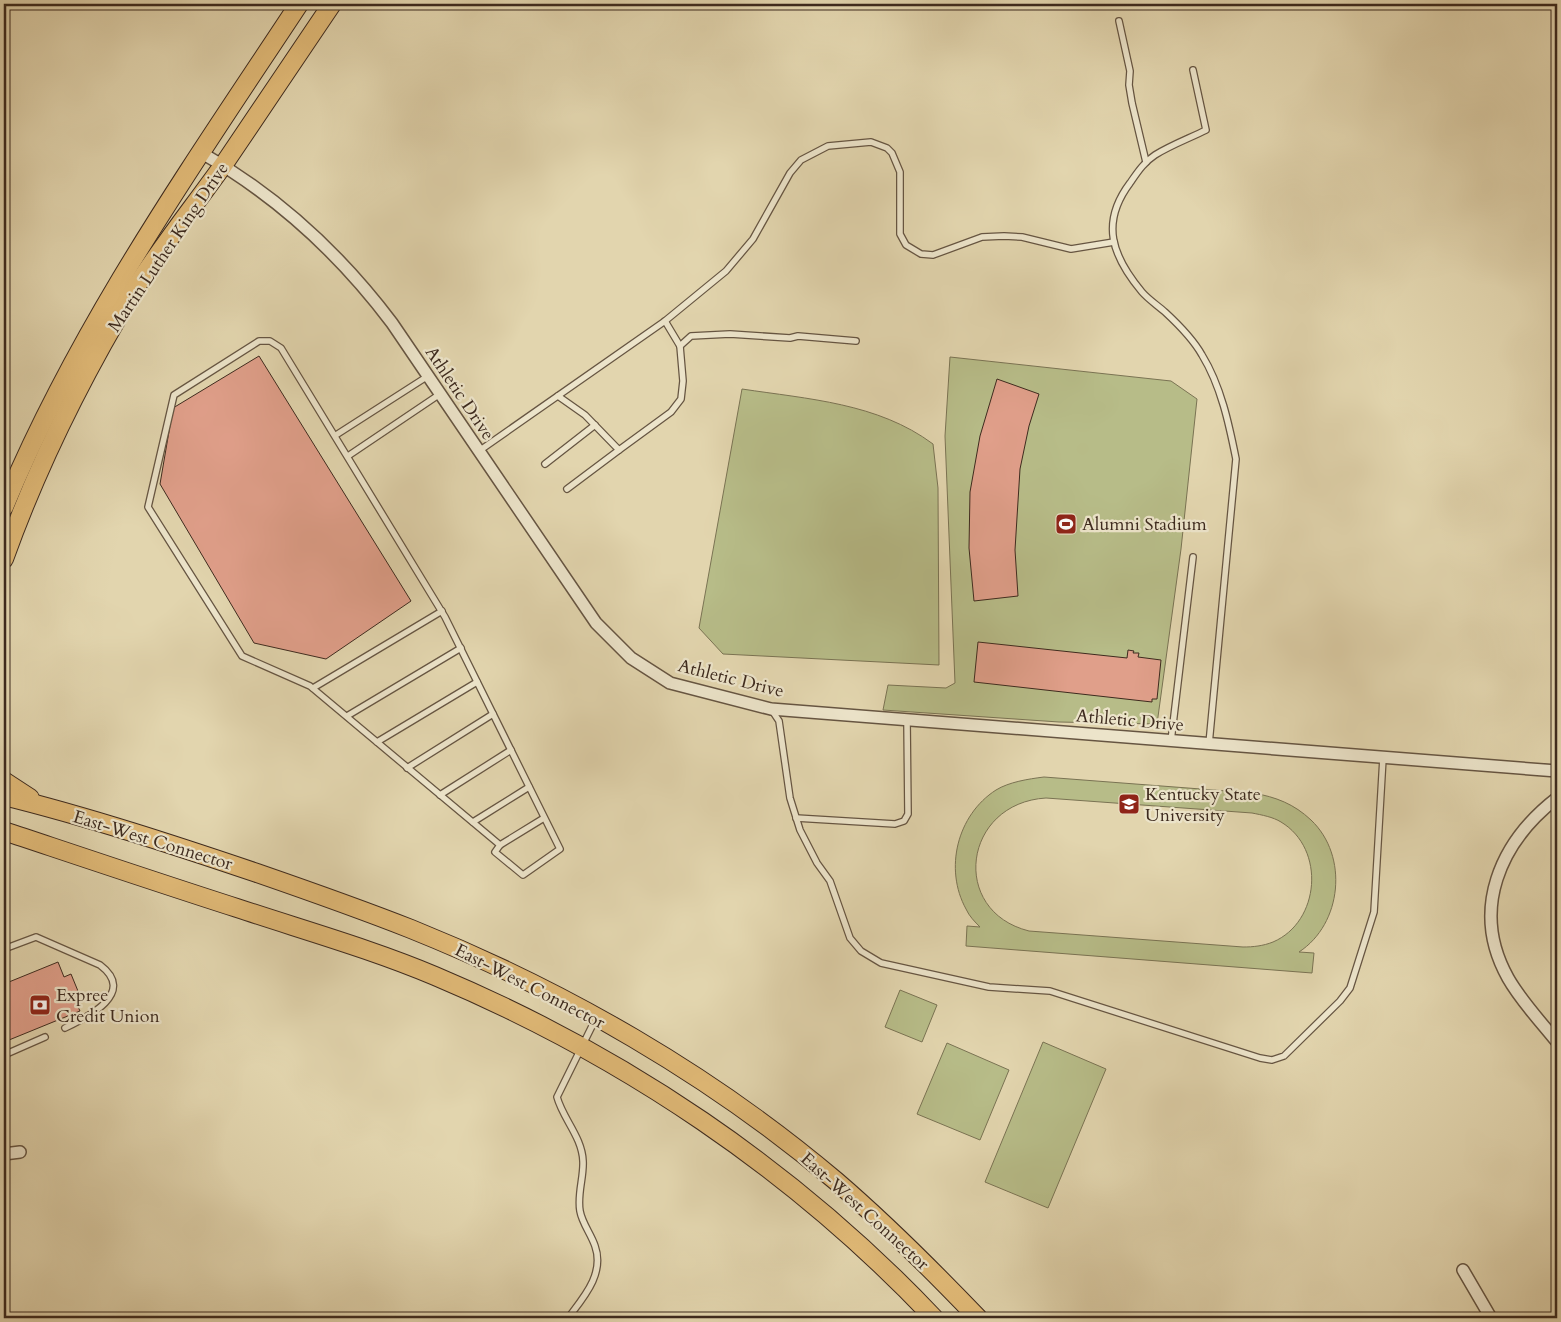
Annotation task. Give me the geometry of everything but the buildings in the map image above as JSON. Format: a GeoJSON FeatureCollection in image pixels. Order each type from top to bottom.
{"type":"FeatureCollection","features":[{"type":"Feature","properties":{"kind":"main road","name":"Martin Luther King Drive"},"geometry":{"type":"LineString","coordinates":[[4,506],[37,431],[80,348],[200,152],[299,4]]}},
{"type":"Feature","properties":{"kind":"main road","name":"Martin Luther King Drive"},"geometry":{"type":"LineString","coordinates":[[4,559],[47,452],[89,369],[161,249],[223,165],[332,4]]}},
{"type":"Feature","properties":{"kind":"main road"},"geometry":{"type":"LineString","coordinates":[[4,781],[41,805]]}},
{"type":"Feature","properties":{"kind":"main road","name":"East-West Connector"},"geometry":{"type":"LineString","coordinates":[[4,796],[41,805],[181,848],[369,913],[498,968],[596,1018],[713,1088],[795,1148],[873,1214],[978,1318]]}},
{"type":"Feature","properties":{"kind":"main road","name":"East-West Connector"},"geometry":{"type":"LineString","coordinates":[[4,831],[392,960],[475,994],[581,1046],[683,1107],[764,1165],[844,1231],[934,1318]]}},
{"type":"Feature","properties":{"kind":"street","name":"Athletic Drive"},"geometry":{"type":"LineString","coordinates":[[200,152],[223,165],[284,209],[321,241],[362,284],[428,376],[596,623],[631,658],[670,683],[771,709],[1557,771]]}},
{"type":"Feature","properties":{"kind":"street"},"geometry":{"type":"LineString","coordinates":[[1557,798],[1531,820],[1509,848],[1497,876],[1492,920],[1497,950],[1508,978],[1557,1042]]}},
{"type":"Feature","properties":{"kind":"street"},"geometry":{"type":"LineString","coordinates":[[4,1154],[20,1152]]}},
{"type":"Feature","properties":{"kind":"street"},"geometry":{"type":"LineString","coordinates":[[1463,1270],[1491,1318]]}},
{"type":"Feature","properties":{"kind":"lane"},"geometry":{"type":"LineString","coordinates":[[1119,20],[1130,71],[1131,94],[1146,162]]}},
{"type":"Feature","properties":{"kind":"lane"},"geometry":{"type":"LineString","coordinates":[[1193,70],[1206,130],[1155,155],[1146,162],[1120,196],[1112,220],[1114,242],[1123,266],[1143,294],[1167,314],[1191,339],[1202,355],[1229,422],[1236,459],[1209,744]]}},
{"type":"Feature","properties":{"kind":"lane"},"geometry":{"type":"LineString","coordinates":[[479,451],[664,321],[726,271],[753,239],[790,173],[800,160],[833,144],[871,142],[880,144],[892,153],[900,172],[900,234],[906,245],[921,254],[934,255],[982,237],[1022,237],[1071,249],[1114,242]]}},
{"type":"Feature","properties":{"kind":"lane"},"geometry":{"type":"LineString","coordinates":[[567,489],[670,412],[681,399],[684,381],[680,346],[664,321]]}},
{"type":"Feature","properties":{"kind":"lane"},"geometry":{"type":"LineString","coordinates":[[680,346],[691,336],[730,334],[790,338],[798,336],[856,341]]}},
{"type":"Feature","properties":{"kind":"lane"},"geometry":{"type":"LineString","coordinates":[[500,845],[313,688],[242,656],[148,507],[174,395],[259,341],[270,341],[281,348],[442,611],[560,849],[523,875],[495,852],[500,845],[544,818]]}},
{"type":"Feature","properties":{"kind":"lane"},"geometry":{"type":"LineString","coordinates":[[336,435],[428,376]]}},
{"type":"Feature","properties":{"kind":"lane"},"geometry":{"type":"LineString","coordinates":[[348,456],[440,394]]}},
{"type":"Feature","properties":{"kind":"lane"},"geometry":{"type":"LineString","coordinates":[[558,396],[595,425],[619,450]]}},
{"type":"Feature","properties":{"kind":"lane"},"geometry":{"type":"LineString","coordinates":[[545,464],[595,425]]}},
{"type":"Feature","properties":{"kind":"lane"},"geometry":{"type":"LineString","coordinates":[[1171,741],[1193,557]]}},
{"type":"Feature","properties":{"kind":"lane"},"geometry":{"type":"LineString","coordinates":[[313,688],[442,611]]}},
{"type":"Feature","properties":{"kind":"lane"},"geometry":{"type":"LineString","coordinates":[[347,716],[461,648]]}},
{"type":"Feature","properties":{"kind":"lane"},"geometry":{"type":"LineString","coordinates":[[377,742],[477,682]]}},
{"type":"Feature","properties":{"kind":"lane"},"geometry":{"type":"LineString","coordinates":[[771,709],[779,721],[790,798],[796,818],[816,863],[830,881],[850,938],[861,951],[881,962],[989,987],[1050,990],[1260,1058],[1272,1060],[1284,1056],[1340,1001],[1350,988],[1374,912],[1383,758]]}},
{"type":"Feature","properties":{"kind":"lane"},"geometry":{"type":"LineString","coordinates":[[408,768],[493,714]]}},
{"type":"Feature","properties":{"kind":"lane"},"geometry":{"type":"LineString","coordinates":[[796,818],[895,824],[904,822],[908,814],[907,720]]}},
{"type":"Feature","properties":{"kind":"lane"},"geometry":{"type":"LineString","coordinates":[[440,795],[511,750]]}},
{"type":"Feature","properties":{"kind":"lane"},"geometry":{"type":"LineString","coordinates":[[473,822],[530,787]]}},
{"type":"Feature","properties":{"kind":"lane"},"geometry":{"type":"LineString","coordinates":[[4,950],[36,937],[100,965],[106,970],[112,982],[112,990],[106,1003],[95,1012],[65,1028]]}},
{"type":"Feature","properties":{"kind":"lane"},"geometry":{"type":"LineString","coordinates":[[568,1318],[582,1301],[595,1278],[597,1261],[596,1248],[580,1212],[583,1161],[579,1143],[560,1110],[557,1097],[596,1018]]}},
{"type":"Feature","properties":{"kind":"lane"},"geometry":{"type":"LineString","coordinates":[[4,1055],[45,1037]]}},
{"type":"Feature","properties":{"kind":"green space","name":"Alumni Stadium"},"geometry":{"type":"Polygon","coordinates":[[[950,357],[1171,381],[1197,399],[1181,549],[1157,724],[1059,722],[883,710],[888,685],[946,688],[955,683],[945,436],[950,357]]]}},
{"type":"Feature","properties":{"kind":"green space"},"geometry":{"type":"Polygon","coordinates":[[[742,389],[817,400],[866,411],[912,430],[933,444],[938,488],[939,665],[723,654],[699,628],[742,389]]]}},
{"type":"Feature","properties":{"kind":"green space"},"geometry":{"type":"Polygon","coordinates":[[[1044,777],[1253,793],[1277,799],[1298,810],[1311,820],[1323,835],[1331,852],[1335,870],[1335,889],[1332,907],[1324,925],[1313,940],[1299,952],[1314,953],[1312,973],[966,946],[967,926],[980,927],[966,909],[959,893],[956,877],[958,844],[964,828],[972,814],[996,790],[1013,783],[1044,777]],[[1046,798],[1018,804],[997,818],[983,837],[976,859],[977,881],[986,902],[1003,920],[1029,931],[1243,947],[1266,944],[1289,932],[1300,919],[1308,902],[1312,885],[1311,867],[1305,849],[1296,834],[1278,820],[1252,813],[1046,798]]]}},
{"type":"Feature","properties":{"kind":"green space"},"geometry":{"type":"Polygon","coordinates":[[[900,990],[937,1005],[922,1042],[885,1027],[900,990]]]}},
{"type":"Feature","properties":{"kind":"green space"},"geometry":{"type":"Polygon","coordinates":[[[1043,1042],[1106,1069],[1048,1208],[985,1182],[1043,1042]]]}},
{"type":"Feature","properties":{"kind":"green space"},"geometry":{"type":"Polygon","coordinates":[[[947,1043],[1009,1070],[980,1140],[917,1114],[947,1043]]]}},
{"type":"Feature","properties":{"kind":"place","name":"Alumni Stadium"},"geometry":{"type":"Point","coordinates":[1066,524]}},
{"type":"Feature","properties":{"kind":"place","name":"Kentucky State University"},"geometry":{"type":"Point","coordinates":[1129,804]}},
{"type":"Feature","properties":{"kind":"place","name":"Expree Credit Union"},"geometry":{"type":"Point","coordinates":[40,1005]}}]}
